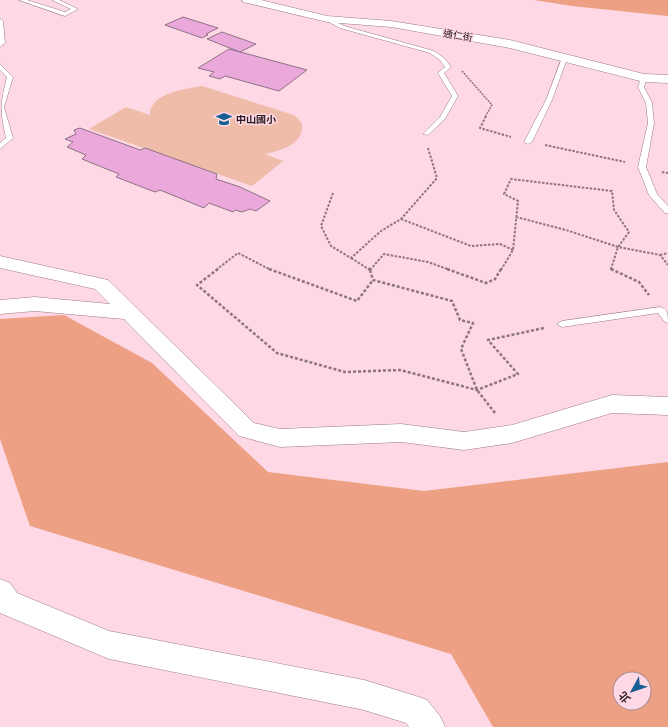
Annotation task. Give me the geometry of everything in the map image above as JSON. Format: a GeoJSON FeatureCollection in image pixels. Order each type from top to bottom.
{"type":"FeatureCollection","features":[{"type":"Feature","properties":{"kind":"street","name":"通仁街"},"geometry":{"type":"LineString","coordinates":[[247,0],[327,19],[391,24],[503,42],[564,59],[644,78],[668,79]]}},
{"type":"Feature","properties":{"kind":"street"},"geometry":{"type":"LineString","coordinates":[[0,262],[101,284],[247,430],[280,438],[402,433],[464,441],[512,434],[612,404],[668,406]]}},
{"type":"Feature","properties":{"kind":"street"},"geometry":{"type":"LineString","coordinates":[[0,307],[36,304],[130,313]]}},
{"type":"Feature","properties":{"kind":"street"},"geometry":{"type":"LineString","coordinates":[[0,592],[7,602],[108,645],[364,695],[416,711],[429,727]]}},
{"type":"Feature","properties":{"kind":"lane"},"geometry":{"type":"LineString","coordinates":[[22,0],[64,14],[75,9],[55,0]]}},
{"type":"Feature","properties":{"kind":"lane"},"geometry":{"type":"LineString","coordinates":[[327,19],[342,27],[432,52],[442,59],[448,67],[441,73],[455,96],[443,118],[426,134]]}},
{"type":"Feature","properties":{"kind":"lane"},"geometry":{"type":"LineString","coordinates":[[0,21],[2,43],[0,45]]}},
{"type":"Feature","properties":{"kind":"lane"},"geometry":{"type":"LineString","coordinates":[[528,142],[549,100],[564,59]]}},
{"type":"Feature","properties":{"kind":"lane"},"geometry":{"type":"LineString","coordinates":[[0,66],[10,76],[1,107],[10,138],[0,147]]}},
{"type":"Feature","properties":{"kind":"lane"},"geometry":{"type":"LineString","coordinates":[[644,78],[641,87],[649,103],[651,123],[642,167],[654,195],[668,211]]}},
{"type":"Feature","properties":{"kind":"lane"},"geometry":{"type":"LineString","coordinates":[[562,324],[660,310],[668,320]]}},
{"type":"Feature","properties":{"kind":"path"},"geometry":{"type":"LineString","coordinates":[[351,258],[381,231],[401,219],[437,178],[430,159],[426,134]]}},
{"type":"Feature","properties":{"kind":"path"},"geometry":{"type":"LineString","coordinates":[[370,270],[384,254],[428,262],[486,283],[495,279],[512,250],[518,201],[504,194],[511,179],[612,191],[614,210],[629,232],[618,247],[611,268],[638,282],[660,310]]}},
{"type":"Feature","properties":{"kind":"path"},"geometry":{"type":"LineString","coordinates":[[333,193],[322,226],[331,246],[370,270],[374,280]]}},
{"type":"Feature","properties":{"kind":"path"},"geometry":{"type":"LineString","coordinates":[[516,217],[566,230],[618,247],[660,255],[668,253]]}},
{"type":"Feature","properties":{"kind":"path"},"geometry":{"type":"LineString","coordinates":[[401,219],[471,246],[500,244],[512,250]]}},
{"type":"Feature","properties":{"kind":"path"},"geometry":{"type":"LineString","coordinates":[[374,280],[357,301],[275,272],[238,253],[197,285],[277,353],[345,372],[400,370],[477,390],[518,374],[488,340],[562,324]]}},
{"type":"Feature","properties":{"kind":"path"},"geometry":{"type":"LineString","coordinates":[[660,255],[668,265]]}},
{"type":"Feature","properties":{"kind":"path"},"geometry":{"type":"LineString","coordinates":[[374,280],[452,301],[460,320],[473,322],[461,349],[477,390],[512,434]]}},
{"type":"Feature","properties":{"kind":"shaded area"},"geometry":{"type":"Polygon","coordinates":[[[534,0],[668,0],[668,16],[572,6],[534,0]]]}},
{"type":"Feature","properties":{"kind":"shaded area"},"geometry":{"type":"Polygon","coordinates":[[[202,86],[294,115],[302,123],[302,130],[296,141],[278,151],[265,154],[283,161],[252,186],[89,129],[126,107],[150,115],[151,108],[155,102],[162,97],[170,93],[202,86]]]}},
{"type":"Feature","properties":{"kind":"shaded area"},"geometry":{"type":"Polygon","coordinates":[[[64,315],[152,363],[268,472],[424,491],[668,462],[668,727],[493,727],[451,654],[30,526],[0,439],[0,319],[64,315]]]}},
{"type":"Feature","properties":{"kind":"building"},"geometry":{"type":"Polygon","coordinates":[[[183,17],[218,28],[206,34],[208,35],[202,38],[165,25],[183,17]]]}},
{"type":"Feature","properties":{"kind":"building"},"geometry":{"type":"Polygon","coordinates":[[[222,32],[256,44],[240,52],[207,39],[222,32]]]}},
{"type":"Feature","properties":{"kind":"building"},"geometry":{"type":"Polygon","coordinates":[[[229,49],[307,70],[279,91],[225,76],[220,79],[209,76],[214,72],[198,68],[229,49]]]}},
{"type":"Feature","properties":{"kind":"building"},"geometry":{"type":"Polygon","coordinates":[[[80,128],[140,150],[145,148],[217,174],[216,179],[240,187],[270,201],[256,211],[250,209],[242,212],[235,210],[233,212],[209,203],[204,208],[160,190],[155,192],[116,177],[119,174],[82,159],[86,155],[67,147],[73,142],[65,139],[76,134],[74,130],[80,128]]]}},
{"type":"Feature","properties":{"kind":"place","name":"中山國小"},"geometry":{"type":"Point","coordinates":[224,119]}}]}
